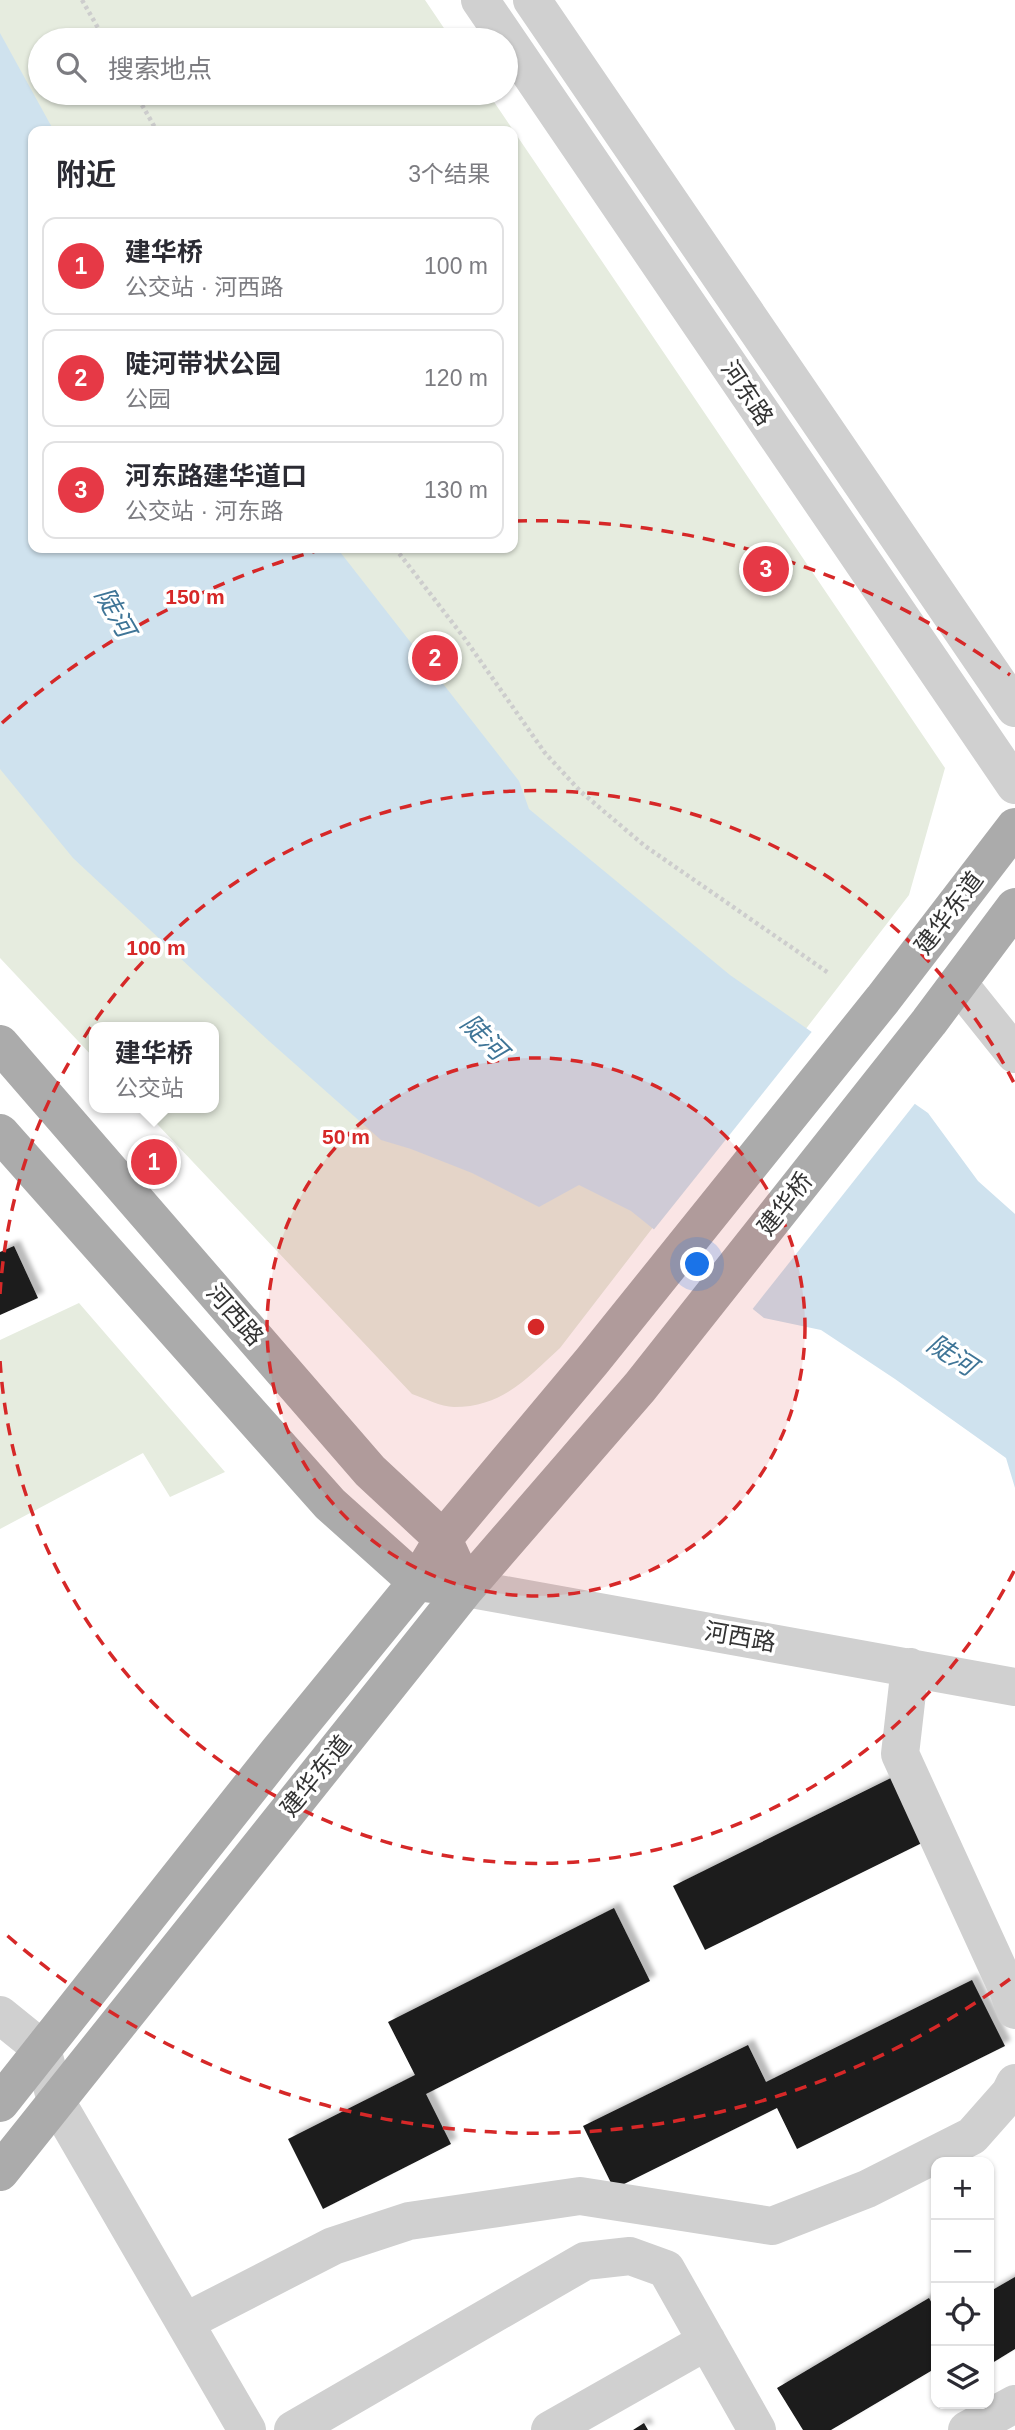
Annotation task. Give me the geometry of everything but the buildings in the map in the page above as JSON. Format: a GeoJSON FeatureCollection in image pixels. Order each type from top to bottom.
{"type":"FeatureCollection","features":[{"type":"Feature","properties":{"kind":"main road","name":"建华东道"},"geometry":{"type":"LineString","coordinates":[[0,2104],[416,1582],[443,1539],[592,1361],[884,999],[1015,827]]}},
{"type":"Feature","properties":{"kind":"main road","name":"建华东道"},"geometry":{"type":"LineString","coordinates":[[929,1022],[1015,906]]}},
{"type":"Feature","properties":{"kind":"main road","name":"建华桥"},"geometry":{"type":"LineString","coordinates":[[640,1387],[929,1022]]}},
{"type":"Feature","properties":{"kind":"main road","name":"河西路"},"geometry":{"type":"LineString","coordinates":[[0,1044],[370,1471],[443,1539],[466,1588]]}},
{"type":"Feature","properties":{"kind":"main road"},"geometry":{"type":"LineString","coordinates":[[0,1133],[330,1504],[416,1582]]}},
{"type":"Feature","properties":{"kind":"main road","name":"建华东道"},"geometry":{"type":"LineString","coordinates":[[0,2172],[466,1588],[640,1387]]}},
{"type":"Feature","properties":{"kind":"main road","name":"河西路"},"geometry":{"type":"LineString","coordinates":[[416,1582],[466,1588]]}},
{"type":"Feature","properties":{"kind":"street","name":"河东路"},"geometry":{"type":"LineString","coordinates":[[480,0],[499,28]]}},
{"type":"Feature","properties":{"kind":"street","name":"河东路"},"geometry":{"type":"LineString","coordinates":[[532,0],[1015,708]]}},
{"type":"Feature","properties":{"kind":"street","name":"河东路"},"geometry":{"type":"LineString","coordinates":[[518,56],[1015,785]]}},
{"type":"Feature","properties":{"kind":"street"},"geometry":{"type":"LineString","coordinates":[[958,983],[1015,1054]]}},
{"type":"Feature","properties":{"kind":"street","name":"河西路"},"geometry":{"type":"LineString","coordinates":[[466,1588],[1015,1687]]}},
{"type":"Feature","properties":{"kind":"street"},"geometry":{"type":"LineString","coordinates":[[910,1667],[900,1754],[1015,2010]]}},
{"type":"Feature","properties":{"kind":"street"},"geometry":{"type":"LineString","coordinates":[[0,2015],[42,2049],[56,2101],[247,2430]]}},
{"type":"Feature","properties":{"kind":"street"},"geometry":{"type":"LineString","coordinates":[[185,2322],[333,2246],[409,2221],[580,2196],[772,2225],[867,2189],[972,2136],[1010,2093],[1015,2083]]}},
{"type":"Feature","properties":{"kind":"street"},"geometry":{"type":"LineString","coordinates":[[293,2430],[585,2261],[630,2256],[666,2269],[757,2430]]}},
{"type":"Feature","properties":{"kind":"street"},"geometry":{"type":"LineString","coordinates":[[550,2430],[706,2341]]}},
{"type":"Feature","properties":{"kind":"street"},"geometry":{"type":"LineString","coordinates":[[967,2430],[1015,2404]]}},
{"type":"Feature","properties":{"kind":"path"},"geometry":{"type":"LineString","coordinates":[[82,0],[98,28]]}},
{"type":"Feature","properties":{"kind":"path"},"geometry":{"type":"LineString","coordinates":[[142,105],[154,126]]}},
{"type":"Feature","properties":{"kind":"path"},"geometry":{"type":"LineString","coordinates":[[399,553],[465,639],[545,753],[581,792],[645,846],[830,974]]}},
{"type":"Feature","properties":{"kind":"shaded area"},"geometry":{"type":"Polygon","coordinates":[[[0,0],[425,0],[444,28],[28,28],[28,105],[496,105],[510,126],[28,126],[28,553],[518,553],[518,137],[945,768],[909,895],[560,1348],[513,1389],[487,1402],[471,1406],[449,1407],[412,1394],[147,1113],[219,1113],[219,1022],[89,1022],[89,1053],[0,958],[0,0]]]}},
{"type":"Feature","properties":{"kind":"shaded area"},"geometry":{"type":"Polygon","coordinates":[[[79,1303],[225,1472],[170,1497],[143,1453],[0,1529],[0,1340],[79,1303]]]}},
{"type":"Feature","properties":{"kind":"water","name":"陡河"},"geometry":{"type":"Polygon","coordinates":[[[0,33],[28,84],[28,105],[40,105],[51,126],[28,126],[28,553],[341,553],[519,781],[529,809],[730,975],[928,1113],[978,1181],[1015,1214],[1015,1488],[1006,1458],[821,1330],[764,1318],[631,1211],[579,1185],[539,1207],[472,1173],[381,1140],[269,1041],[73,858],[0,769],[0,33]]]}},
{"type":"Feature","properties":{"kind":"pier"},"geometry":{"type":"Polygon","coordinates":[[[814,1029],[917,1101],[751,1311],[652,1232],[814,1029]]]}},
{"type":"Feature","properties":{"kind":"place","name":"河东路建华道口"},"geometry":{"type":"Point","coordinates":[766,569]}},
{"type":"Feature","properties":{"kind":"place","name":"陡河带状公园"},"geometry":{"type":"Point","coordinates":[435,658]}},
{"type":"Feature","properties":{"kind":"place","name":"建华桥"},"geometry":{"type":"Point","coordinates":[154,1162]}}]}
